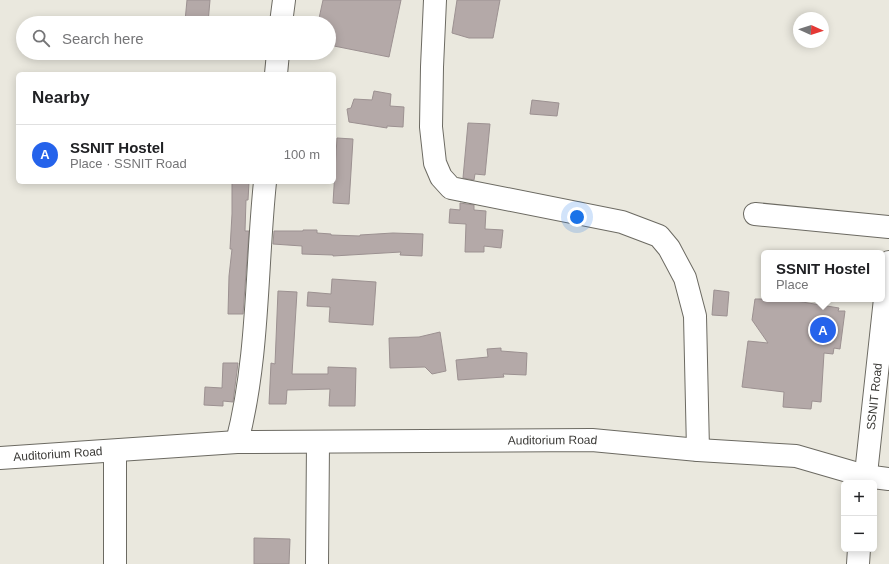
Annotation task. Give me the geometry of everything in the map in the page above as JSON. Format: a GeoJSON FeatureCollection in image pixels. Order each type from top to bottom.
{"type":"FeatureCollection","features":[{"type":"Feature","properties":{"kind":"street"},"geometry":{"type":"LineString","coordinates":[[282,16],[284,0]]}},
{"type":"Feature","properties":{"kind":"street"},"geometry":{"type":"LineString","coordinates":[[435,0],[431,127],[435,163],[441,177],[450,188],[622,222],[659,236],[669,248],[685,278],[695,316],[698,450]]}},
{"type":"Feature","properties":{"kind":"street"},"geometry":{"type":"LineString","coordinates":[[276,72],[277,60]]}},
{"type":"Feature","properties":{"kind":"street"},"geometry":{"type":"LineString","coordinates":[[237,442],[248,387],[253,345],[265,184]]}},
{"type":"Feature","properties":{"kind":"street"},"geometry":{"type":"LineString","coordinates":[[755,214],[889,227]]}},
{"type":"Feature","properties":{"kind":"street","name":"SSNIT Road"},"geometry":{"type":"LineString","coordinates":[[885,298],[889,262]]}},
{"type":"Feature","properties":{"kind":"street","name":"SSNIT Road"},"geometry":{"type":"LineString","coordinates":[[865,480],[885,302]]}},
{"type":"Feature","properties":{"kind":"street","name":"Auditorium Road"},"geometry":{"type":"LineString","coordinates":[[0,458],[237,442],[318,443],[592,440],[698,450],[796,456],[865,480],[889,479]]}},
{"type":"Feature","properties":{"kind":"street"},"geometry":{"type":"LineString","coordinates":[[317,564],[318,443]]}},
{"type":"Feature","properties":{"kind":"street"},"geometry":{"type":"LineString","coordinates":[[115,451],[115,564]]}},
{"type":"Feature","properties":{"kind":"street"},"geometry":{"type":"LineString","coordinates":[[858,564],[859,552]]}},
{"type":"Feature","properties":{"kind":"building"},"geometry":{"type":"Polygon","coordinates":[[[187,0],[210,0],[209,16],[185,16],[187,0]]]}},
{"type":"Feature","properties":{"kind":"building"},"geometry":{"type":"Polygon","coordinates":[[[323,0],[401,0],[389,57],[336,46],[336,16],[320,16],[323,0]]]}},
{"type":"Feature","properties":{"kind":"building"},"geometry":{"type":"Polygon","coordinates":[[[457,0],[500,0],[493,38],[469,38],[452,33],[457,0]]]}},
{"type":"Feature","properties":{"kind":"building"},"geometry":{"type":"Polygon","coordinates":[[[374,91],[391,94],[390,106],[404,107],[403,127],[387,126],[387,128],[349,122],[347,109],[351,108],[354,99],[372,100],[374,91]]]}},
{"type":"Feature","properties":{"kind":"building"},"geometry":{"type":"Polygon","coordinates":[[[532,100],[559,103],[557,116],[530,114],[532,100]]]}},
{"type":"Feature","properties":{"kind":"building"},"geometry":{"type":"Polygon","coordinates":[[[468,123],[490,124],[485,175],[475,174],[474,180],[463,178],[468,123]]]}},
{"type":"Feature","properties":{"kind":"building"},"geometry":{"type":"Polygon","coordinates":[[[337,138],[353,139],[349,204],[333,203],[334,184],[336,184],[337,138]]]}},
{"type":"Feature","properties":{"kind":"building"},"geometry":{"type":"Polygon","coordinates":[[[232,184],[249,184],[248,200],[246,200],[245,231],[249,231],[243,314],[228,314],[229,276],[232,249],[230,249],[232,184]]]}},
{"type":"Feature","properties":{"kind":"building"},"geometry":{"type":"Polygon","coordinates":[[[460,203],[474,205],[474,210],[486,211],[485,229],[503,230],[501,248],[484,246],[484,252],[465,252],[466,224],[449,223],[450,209],[460,210],[460,203]]]}},
{"type":"Feature","properties":{"kind":"building"},"geometry":{"type":"Polygon","coordinates":[[[317,230],[317,233],[331,235],[360,236],[393,233],[423,234],[422,256],[400,255],[401,252],[333,256],[302,254],[302,246],[273,244],[274,231],[317,230]]]}},
{"type":"Feature","properties":{"kind":"building"},"geometry":{"type":"Polygon","coordinates":[[[332,279],[376,282],[373,325],[329,322],[330,307],[307,306],[308,292],[331,294],[332,279]]]}},
{"type":"Feature","properties":{"kind":"building"},"geometry":{"type":"Polygon","coordinates":[[[714,290],[729,292],[727,316],[712,315],[714,290]]]}},
{"type":"Feature","properties":{"kind":"building"},"geometry":{"type":"Polygon","coordinates":[[[278,291],[297,292],[292,374],[328,374],[328,367],[356,368],[355,406],[329,406],[330,389],[287,390],[286,404],[269,404],[271,363],[275,364],[278,291]]]}},
{"type":"Feature","properties":{"kind":"building"},"geometry":{"type":"Polygon","coordinates":[[[755,299],[761,299],[761,302],[802,302],[839,308],[838,311],[845,311],[840,349],[834,348],[833,354],[824,353],[821,402],[812,401],[811,409],[783,407],[784,392],[742,387],[748,341],[768,343],[752,320],[755,299]]]}},
{"type":"Feature","properties":{"kind":"building"},"geometry":{"type":"Polygon","coordinates":[[[440,332],[446,371],[432,374],[425,367],[390,368],[389,338],[419,337],[440,332]]]}},
{"type":"Feature","properties":{"kind":"building"},"geometry":{"type":"Polygon","coordinates":[[[501,348],[501,351],[527,353],[526,375],[503,374],[504,377],[458,380],[456,360],[488,357],[487,349],[501,348]]]}},
{"type":"Feature","properties":{"kind":"building"},"geometry":{"type":"Polygon","coordinates":[[[223,363],[238,363],[233,402],[223,401],[223,406],[204,405],[205,387],[222,388],[223,363]]]}},
{"type":"Feature","properties":{"kind":"building"},"geometry":{"type":"Polygon","coordinates":[[[254,538],[290,539],[289,564],[254,564],[254,538]]]}},
{"type":"Feature","properties":{"kind":"place","name":"SSNIT Hostel"},"geometry":{"type":"Point","coordinates":[823,330]}}]}
